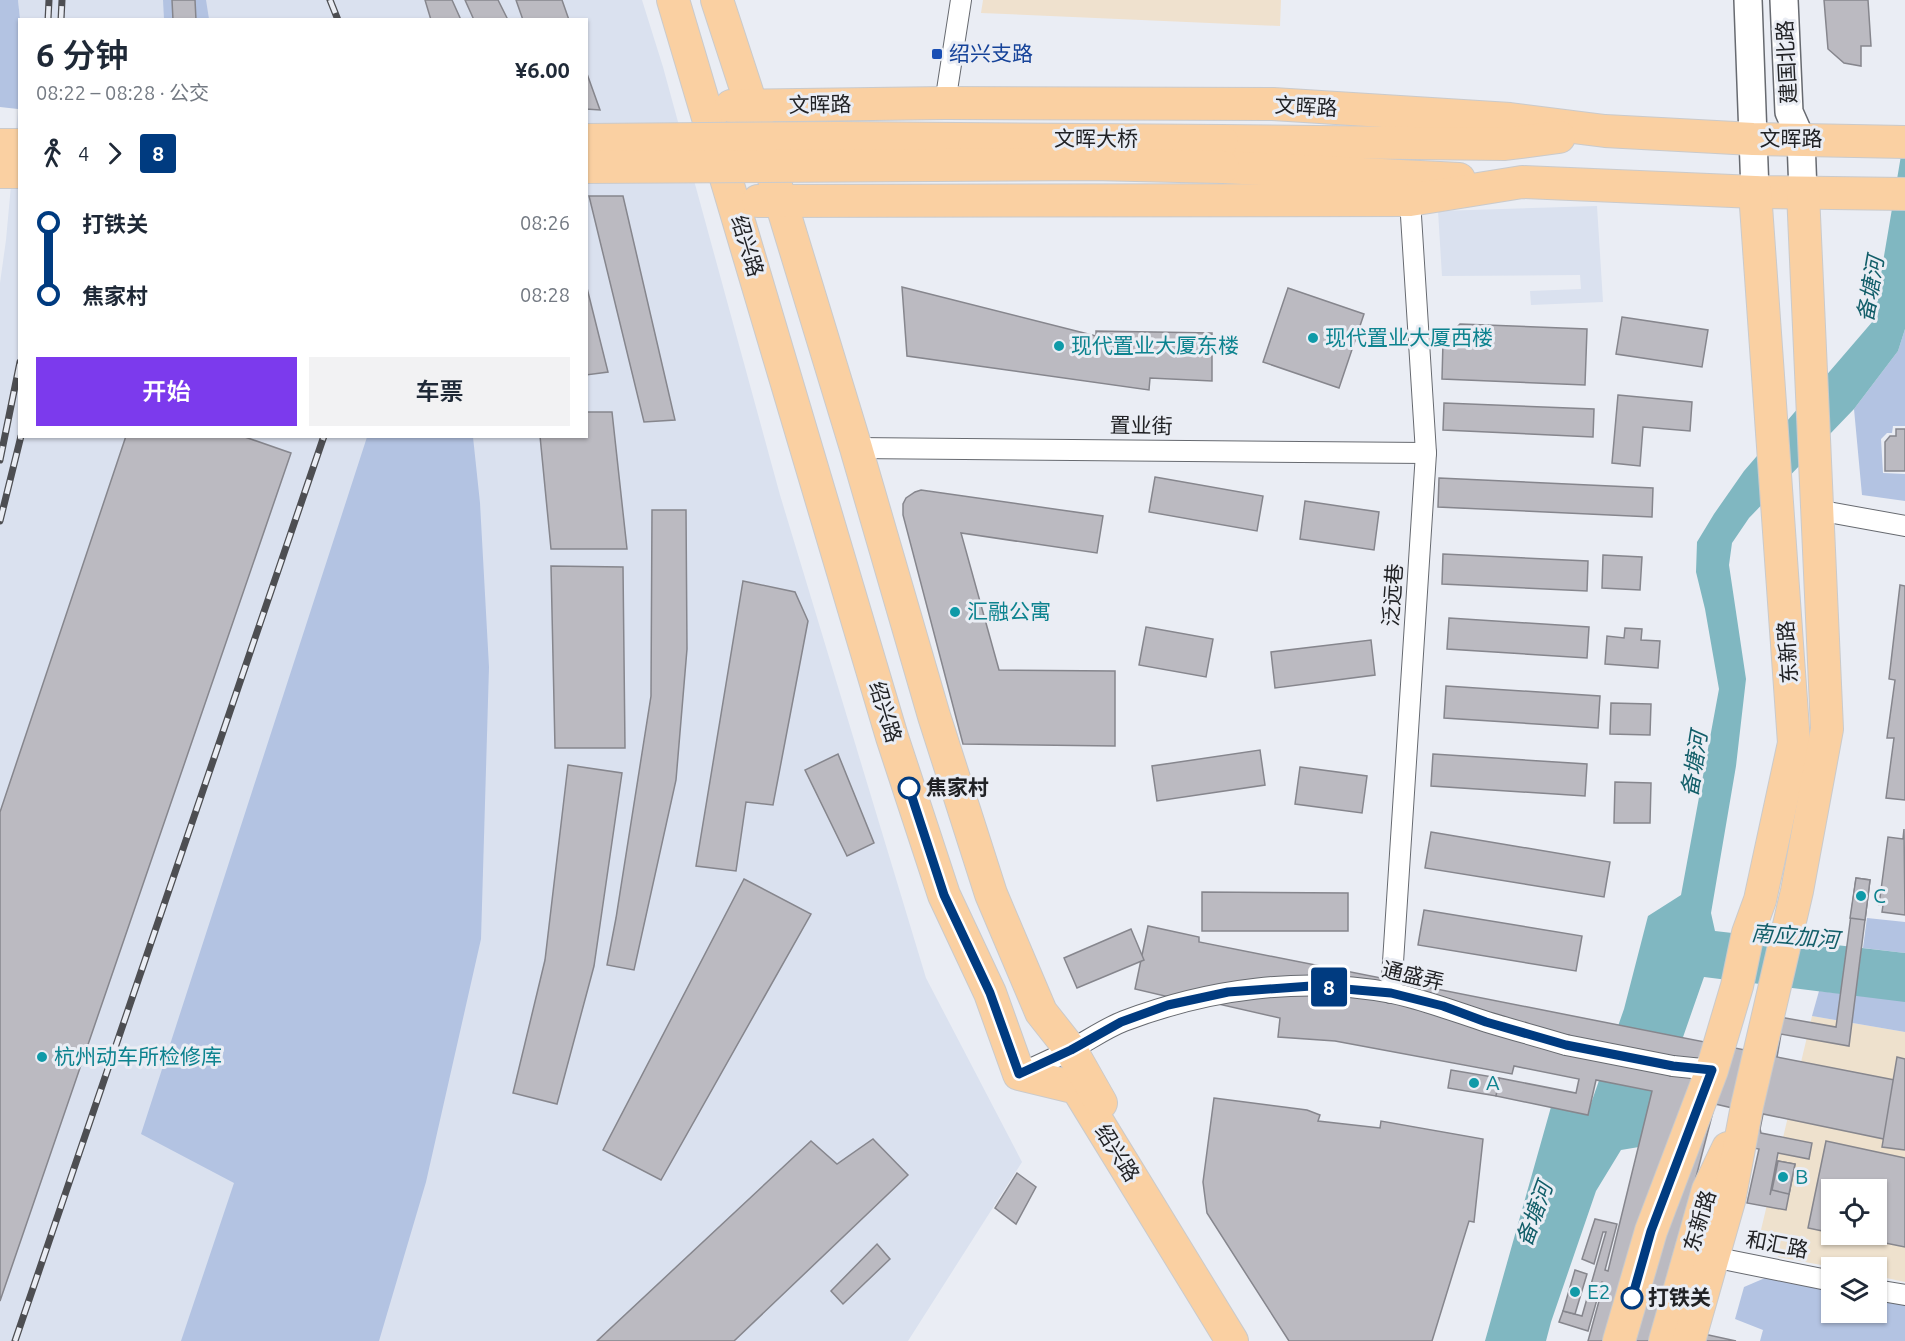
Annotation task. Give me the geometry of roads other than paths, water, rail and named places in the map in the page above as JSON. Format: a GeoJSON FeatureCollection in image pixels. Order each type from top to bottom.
{"type":"FeatureCollection","features":[{"type":"Feature","properties":{"kind":"main road","name":"绍兴路"},"geometry":{"type":"LineString","coordinates":[[673,0],[892,737],[944,895],[990,993],[1019,1074],[1077,1088],[1232,1341]]}},
{"type":"Feature","properties":{"kind":"main road","name":"绍兴路"},"geometry":{"type":"LineString","coordinates":[[717,0],[752,106],[856,448],[934,717],[991,894],[1041,1012],[1071,1050],[1249,1341]]}},
{"type":"Feature","properties":{"kind":"main road","name":"建国北路"},"geometry":{"type":"LineString","coordinates":[[1748,0],[1755,192]]}},
{"type":"Feature","properties":{"kind":"main road","name":"建国北路"},"geometry":{"type":"LineString","coordinates":[[1784,0],[1790,112],[1801,139],[1803,193]]}},
{"type":"Feature","properties":{"kind":"main road","name":"文晖路"},"geometry":{"type":"LineString","coordinates":[[706,106],[945,103],[1273,104],[1510,119],[1605,131],[1753,139],[1893,141]]}},
{"type":"Feature","properties":{"kind":"main road","name":"文晖大桥"},"geometry":{"type":"LineString","coordinates":[[588,167],[1092,164],[1223,154],[1505,144],[1605,131]]}},
{"type":"Feature","properties":{"kind":"main road","name":"文晖大桥"},"geometry":{"type":"LineString","coordinates":[[588,140],[850,138],[1223,154],[1522,182]]}},
{"type":"Feature","properties":{"kind":"main road"},"geometry":{"type":"LineString","coordinates":[[0,145],[18,145]]}},
{"type":"Feature","properties":{"kind":"main road"},"geometry":{"type":"LineString","coordinates":[[0,172],[18,172]]}},
{"type":"Feature","properties":{"kind":"main road"},"geometry":{"type":"LineString","coordinates":[[734,202],[779,200],[1410,200],[1522,182],[1755,192],[1893,194]]}},
{"type":"Feature","properties":{"kind":"main road","name":"东新路"},"geometry":{"type":"LineString","coordinates":[[1619,1341],[1651,1231],[1712,1070],[1737,986],[1748,933],[1760,900],[1794,743],[1755,192]]}},
{"type":"Feature","properties":{"kind":"main road","name":"东新路"},"geometry":{"type":"LineString","coordinates":[[1689,1341],[1729,1201],[1747,1106],[1801,870],[1827,729],[1803,193]]}},
{"type":"Feature","properties":{"kind":"main road","name":"东新路"},"geometry":{"type":"LineString","coordinates":[[1644,1341],[1691,1175],[1700,1100]]}},
{"type":"Feature","properties":{"kind":"main road","name":"东新路"},"geometry":{"type":"LineString","coordinates":[[1665,1341],[1708,1190],[1747,1106]]}},
{"type":"Feature","properties":{"kind":"street"},"geometry":{"type":"LineString","coordinates":[[945,103],[961,0]]}},
{"type":"Feature","properties":{"kind":"street","name":"泛远巷"},"geometry":{"type":"LineString","coordinates":[[1391,993],[1426,453],[1410,200]]}},
{"type":"Feature","properties":{"kind":"street","name":"置业街"},"geometry":{"type":"LineString","coordinates":[[856,448],[1426,453]]}},
{"type":"Feature","properties":{"kind":"street"},"geometry":{"type":"LineString","coordinates":[[1817,510],[1905,526]]}},
{"type":"Feature","properties":{"kind":"street","name":"通盛弄"},"geometry":{"type":"LineString","coordinates":[[1019,1074],[1071,1050],[1121,1022],[1168,1005],[1228,992],[1311,986],[1391,993],[1443,1006],[1486,1022],[1566,1045],[1673,1066],[1712,1070]]}},
{"type":"Feature","properties":{"kind":"street","name":"和汇路"},"geometry":{"type":"LineString","coordinates":[[1713,1257],[1821,1279]]}},
{"type":"Feature","properties":{"kind":"street"},"geometry":{"type":"LineString","coordinates":[[1887,1292],[1905,1295]]}},
{"type":"Feature","properties":{"kind":"water","name":"备塘河"},"geometry":{"type":"Polygon","coordinates":[[[1905,132],[1905,329],[1898,351],[1854,409],[1749,518],[1732,543],[1729,565],[1746,679],[1736,766],[1711,913],[1715,931],[1905,953],[1905,1002],[1704,977],[1645,1146],[1621,1150],[1596,1191],[1546,1341],[1485,1341],[1551,1107],[1588,1112],[1624,1009],[1648,916],[1681,895],[1719,689],[1696,572],[1697,542],[1744,471],[1873,321],[1905,132]]]}},
{"type":"Feature","properties":{"kind":"railway"},"geometry":{"type":"LineString","coordinates":[[48,18],[49,0]]}},
{"type":"Feature","properties":{"kind":"railway"},"geometry":{"type":"LineString","coordinates":[[61,18],[62,0]]}},
{"type":"Feature","properties":{"kind":"railway"},"geometry":{"type":"LineString","coordinates":[[330,0],[337,18]]}},
{"type":"Feature","properties":{"kind":"railway"},"geometry":{"type":"LineString","coordinates":[[0,460],[18,372]]}},
{"type":"Feature","properties":{"kind":"railway"},"geometry":{"type":"LineString","coordinates":[[0,521],[21,438]]}},
{"type":"Feature","properties":{"kind":"railway"},"geometry":{"type":"LineString","coordinates":[[15,1341],[323,438]]}},
{"type":"Feature","properties":{"kind":"place","name":"绍兴支路"},"geometry":{"type":"Point","coordinates":[937,54]}},
{"type":"Feature","properties":{"kind":"place","name":"现代置业大厦西楼"},"geometry":{"type":"Point","coordinates":[1313,338]}},
{"type":"Feature","properties":{"kind":"place","name":"现代置业大厦东楼"},"geometry":{"type":"Point","coordinates":[1059,346]}},
{"type":"Feature","properties":{"kind":"place","name":"汇融公寓"},"geometry":{"type":"Point","coordinates":[955,612]}},
{"type":"Feature","properties":{"kind":"place","name":"焦家村"},"geometry":{"type":"Point","coordinates":[909,788]}},
{"type":"Feature","properties":{"kind":"place","name":"C"},"geometry":{"type":"Point","coordinates":[1861,896]}},
{"type":"Feature","properties":{"kind":"place","name":"杭州动车所检修库"},"geometry":{"type":"Point","coordinates":[42,1057]}},
{"type":"Feature","properties":{"kind":"place","name":"A"},"geometry":{"type":"Point","coordinates":[1474,1083]}},
{"type":"Feature","properties":{"kind":"place","name":"B"},"geometry":{"type":"Point","coordinates":[1783,1177]}},
{"type":"Feature","properties":{"kind":"place","name":"E2"},"geometry":{"type":"Point","coordinates":[1575,1292]}},
{"type":"Feature","properties":{"kind":"place","name":"打铁关"},"geometry":{"type":"Point","coordinates":[1632,1298]}},
{"type":"Feature","properties":{"kind":"water label","name":"南应加河"},"geometry":{"type":"Point","coordinates":[1795,936]}}]}
